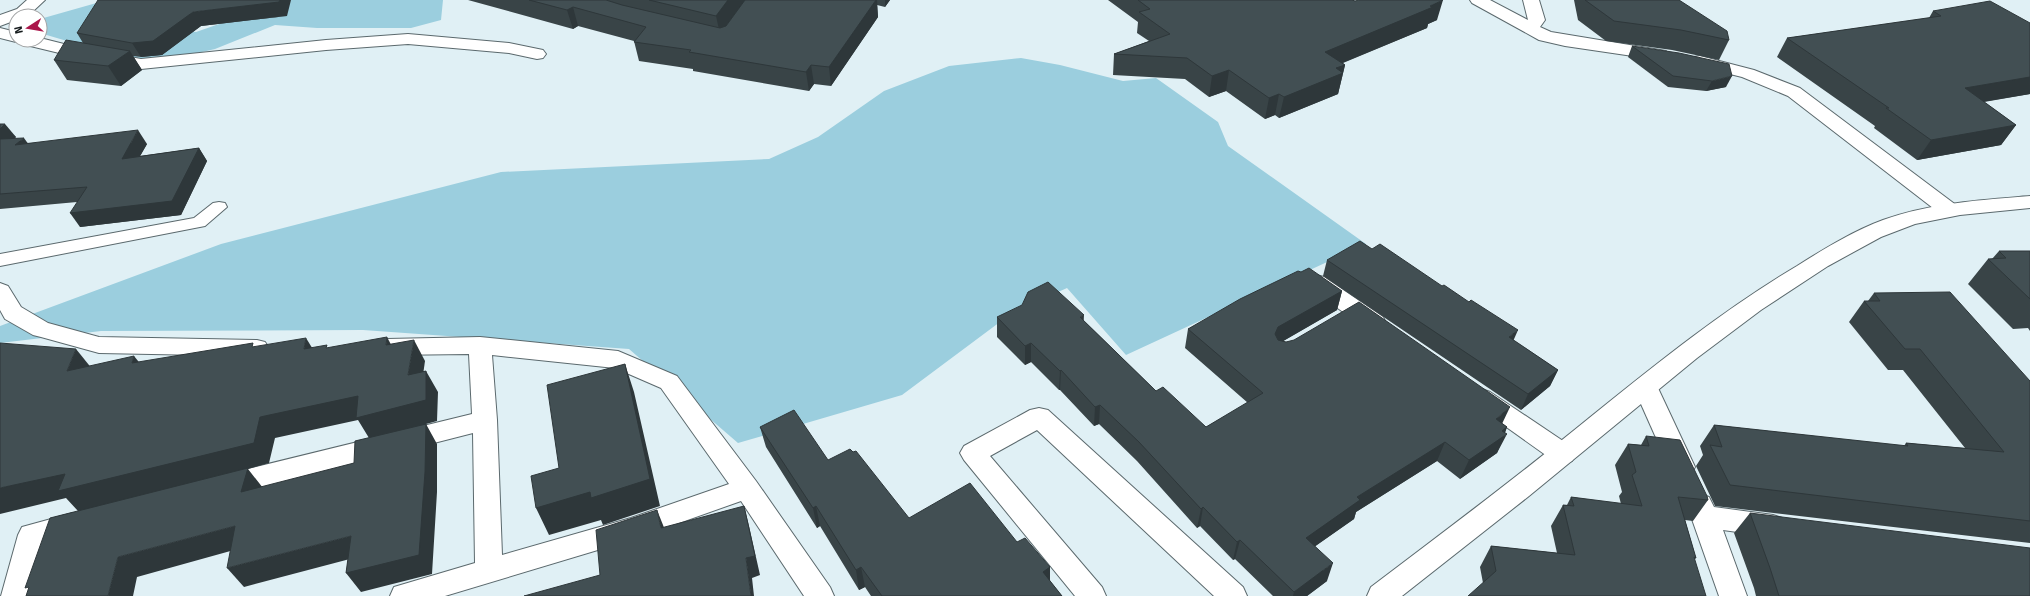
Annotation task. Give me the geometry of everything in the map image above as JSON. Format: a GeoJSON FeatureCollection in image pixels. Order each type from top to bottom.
{"type":"FeatureCollection","features":[{"type":"Feature","properties":{"kind":"street"},"geometry":{"type":"LineString","coordinates":[[0,21],[23,12],[37,0]]}},
{"type":"Feature","properties":{"kind":"street"},"geometry":{"type":"LineString","coordinates":[[1478,0],[1545,36],[1565,41],[1680,58],[1731,68],[1770,80],[1794,92],[1949,210]]}},
{"type":"Feature","properties":{"kind":"street"},"geometry":{"type":"LineString","coordinates":[[1529,28],[1537,20],[1531,0]]}},
{"type":"Feature","properties":{"kind":"street"},"geometry":{"type":"LineString","coordinates":[[48,45],[80,53],[141,64],[326,45],[408,39],[508,48],[537,54]]}},
{"type":"Feature","properties":{"kind":"street"},"geometry":{"type":"LineString","coordinates":[[1382,596],[1563,454],[1645,386],[1732,319],[1789,279],[1892,224],[1949,210],[2030,202]]}},
{"type":"Feature","properties":{"kind":"street"},"geometry":{"type":"LineString","coordinates":[[1313,280],[1348,314],[1394,337]]}},
{"type":"Feature","properties":{"kind":"street"},"geometry":{"type":"LineString","coordinates":[[0,291],[13,313],[41,330],[99,345],[279,348]]}},
{"type":"Feature","properties":{"kind":"street"},"geometry":{"type":"LineString","coordinates":[[480,346],[485,420],[490,571]]}},
{"type":"Feature","properties":{"kind":"street"},"geometry":{"type":"LineString","coordinates":[[364,347],[480,346],[618,360],[669,382],[747,488],[820,596]]}},
{"type":"Feature","properties":{"kind":"street"},"geometry":{"type":"LineString","coordinates":[[1466,386],[1563,454]]}},
{"type":"Feature","properties":{"kind":"street"},"geometry":{"type":"LineString","coordinates":[[1645,386],[1706,517],[1734,596]]}},
{"type":"Feature","properties":{"kind":"street"},"geometry":{"type":"LineString","coordinates":[[1092,596],[973,452],[1039,417],[1233,596]]}},
{"type":"Feature","properties":{"kind":"street"},"geometry":{"type":"LineString","coordinates":[[208,490],[485,420]]}},
{"type":"Feature","properties":{"kind":"street"},"geometry":{"type":"LineString","coordinates":[[404,596],[631,530],[747,488]]}},
{"type":"Feature","properties":{"kind":"street"},"geometry":{"type":"LineString","coordinates":[[1706,517],[1801,529]]}},
{"type":"Feature","properties":{"kind":"street"},"geometry":{"type":"LineString","coordinates":[[15,596],[32,535],[93,519]]}},
{"type":"Feature","properties":{"kind":"lane"},"geometry":{"type":"LineString","coordinates":[[0,260],[199,222],[219,207]]}},
{"type":"Feature","properties":{"kind":"shaded area"},"geometry":{"type":"Polygon","coordinates":[[[107,0],[143,24],[196,32],[289,0],[443,0],[441,20],[411,28],[317,28],[275,25],[215,49],[167,60],[131,60],[48,35],[48,17],[107,0]]]}},
{"type":"Feature","properties":{"kind":"shaded area"},"geometry":{"type":"Polygon","coordinates":[[[1021,58],[1060,65],[1123,81],[1156,78],[1218,122],[1228,146],[1366,244],[1126,355],[1067,288],[1012,313],[902,395],[738,443],[629,349],[363,330],[101,331],[0,343],[0,326],[221,244],[501,172],[769,159],[818,137],[884,91],[949,66],[1021,58]]]}},
{"type":"Feature","properties":{"kind":"building"},"geometry":{"type":"Polygon","coordinates":[[[98,0],[280,0],[279,2],[193,12],[153,41],[132,43],[77,33],[98,0]]]}},
{"type":"Feature","properties":{"kind":"building"},"geometry":{"type":"Polygon","coordinates":[[[529,0],[606,0],[720,28],[726,26],[745,0],[876,0],[829,67],[811,65],[806,72],[689,52],[691,50],[634,42],[646,27],[573,7],[567,10],[529,0]]]}},
{"type":"Feature","properties":{"kind":"building"},"geometry":{"type":"Polygon","coordinates":[[[649,0],[728,0],[716,16],[649,0]]]}},
{"type":"Feature","properties":{"kind":"building"},"geometry":{"type":"Polygon","coordinates":[[[1138,0],[1443,0],[1430,6],[1433,7],[1325,52],[1345,65],[1336,68],[1343,73],[1284,97],[1279,94],[1269,98],[1229,70],[1212,76],[1187,58],[1114,54],[1170,34],[1139,12],[1150,9],[1138,0]]]}},
{"type":"Feature","properties":{"kind":"building"},"geometry":{"type":"Polygon","coordinates":[[[1585,0],[1679,0],[1727,31],[1729,40],[1681,30],[1614,21],[1585,0]]]}},
{"type":"Feature","properties":{"kind":"building"},"geometry":{"type":"Polygon","coordinates":[[[1990,1],[2030,23],[2030,77],[1965,88],[2016,125],[1931,140],[1886,108],[1889,108],[1787,38],[1941,16],[1933,11],[1990,1]]]}},
{"type":"Feature","properties":{"kind":"building"},"geometry":{"type":"Polygon","coordinates":[[[66,40],[130,51],[108,66],[54,60],[66,40]]]}},
{"type":"Feature","properties":{"kind":"building"},"geometry":{"type":"Polygon","coordinates":[[[1632,46],[1679,53],[1729,64],[1732,76],[1712,81],[1673,76],[1632,46]]]}},
{"type":"Feature","properties":{"kind":"building"},"geometry":{"type":"Polygon","coordinates":[[[0,124],[5,124],[0,129],[0,124]]]}},
{"type":"Feature","properties":{"kind":"building"},"geometry":{"type":"Polygon","coordinates":[[[138,130],[122,159],[199,148],[172,201],[70,213],[87,187],[0,194],[0,139],[24,138],[15,145],[138,130]]]}},
{"type":"Feature","properties":{"kind":"building"},"geometry":{"type":"Polygon","coordinates":[[[1360,241],[1372,249],[1380,244],[1442,286],[1444,285],[1469,302],[1471,300],[1518,330],[1509,337],[1558,370],[1528,394],[1327,260],[1360,241]]]}},
{"type":"Feature","properties":{"kind":"building"},"geometry":{"type":"Polygon","coordinates":[[[1999,251],[2030,251],[2030,299],[1988,259],[2006,258],[1999,251]]]}},
{"type":"Feature","properties":{"kind":"building"},"geometry":{"type":"Polygon","coordinates":[[[1309,268],[1342,291],[1278,327],[1275,334],[1278,340],[1286,342],[1294,340],[1359,302],[1510,407],[1496,419],[1507,427],[1502,431],[1507,434],[1469,460],[1445,442],[1357,497],[1360,500],[1306,538],[1333,563],[1294,592],[1240,540],[1237,542],[1203,507],[1201,509],[1139,442],[1100,405],[1095,407],[1061,370],[1060,371],[1031,343],[1025,346],[997,317],[1022,305],[1028,292],[1048,282],[1084,315],[1080,317],[1156,391],[1163,387],[1206,427],[1263,393],[1188,329],[1240,299],[1298,271],[1301,272],[1309,268]]]}},
{"type":"Feature","properties":{"kind":"building"},"geometry":{"type":"Polygon","coordinates":[[[1950,292],[2030,381],[2030,521],[1730,485],[1710,445],[1722,447],[1714,425],[1908,446],[1906,443],[2004,452],[1920,349],[1905,349],[1864,301],[1880,301],[1874,293],[1950,292]]]}},
{"type":"Feature","properties":{"kind":"building"},"geometry":{"type":"Polygon","coordinates":[[[387,337],[386,345],[414,340],[408,375],[426,371],[426,400],[356,418],[358,396],[260,417],[254,443],[58,491],[65,474],[0,488],[0,343],[76,349],[67,371],[134,356],[132,363],[253,343],[252,347],[306,338],[304,349],[327,345],[326,348],[387,337]]]}},
{"type":"Feature","properties":{"kind":"building"},"geometry":{"type":"Polygon","coordinates":[[[625,364],[650,479],[591,498],[590,492],[536,508],[531,476],[559,468],[547,385],[625,364]]]}},
{"type":"Feature","properties":{"kind":"building"},"geometry":{"type":"Polygon","coordinates":[[[794,410],[828,460],[850,449],[853,452],[856,451],[909,518],[970,483],[1017,542],[1025,538],[1050,567],[1043,572],[1062,596],[882,596],[861,567],[856,570],[816,506],[813,508],[760,427],[794,410]]]}},
{"type":"Feature","properties":{"kind":"building"},"geometry":{"type":"Polygon","coordinates":[[[426,424],[425,472],[419,555],[346,573],[351,536],[227,568],[235,526],[118,557],[108,596],[26,596],[29,587],[25,588],[50,518],[248,468],[241,492],[354,463],[355,441],[426,424]]]}},
{"type":"Feature","properties":{"kind":"building"},"geometry":{"type":"Polygon","coordinates":[[[1646,436],[1680,440],[1707,496],[1708,500],[1678,497],[1706,596],[1468,596],[1496,571],[1491,546],[1575,555],[1563,505],[1574,506],[1571,497],[1642,506],[1632,475],[1636,472],[1628,444],[1649,446],[1646,436]]]}},
{"type":"Feature","properties":{"kind":"building"},"geometry":{"type":"Polygon","coordinates":[[[744,506],[755,556],[746,558],[751,596],[524,596],[600,575],[596,530],[657,510],[661,528],[744,506]]]}},
{"type":"Feature","properties":{"kind":"building"},"geometry":{"type":"Polygon","coordinates":[[[1750,513],[2030,548],[2030,596],[1779,596],[1750,513]]]}}]}
